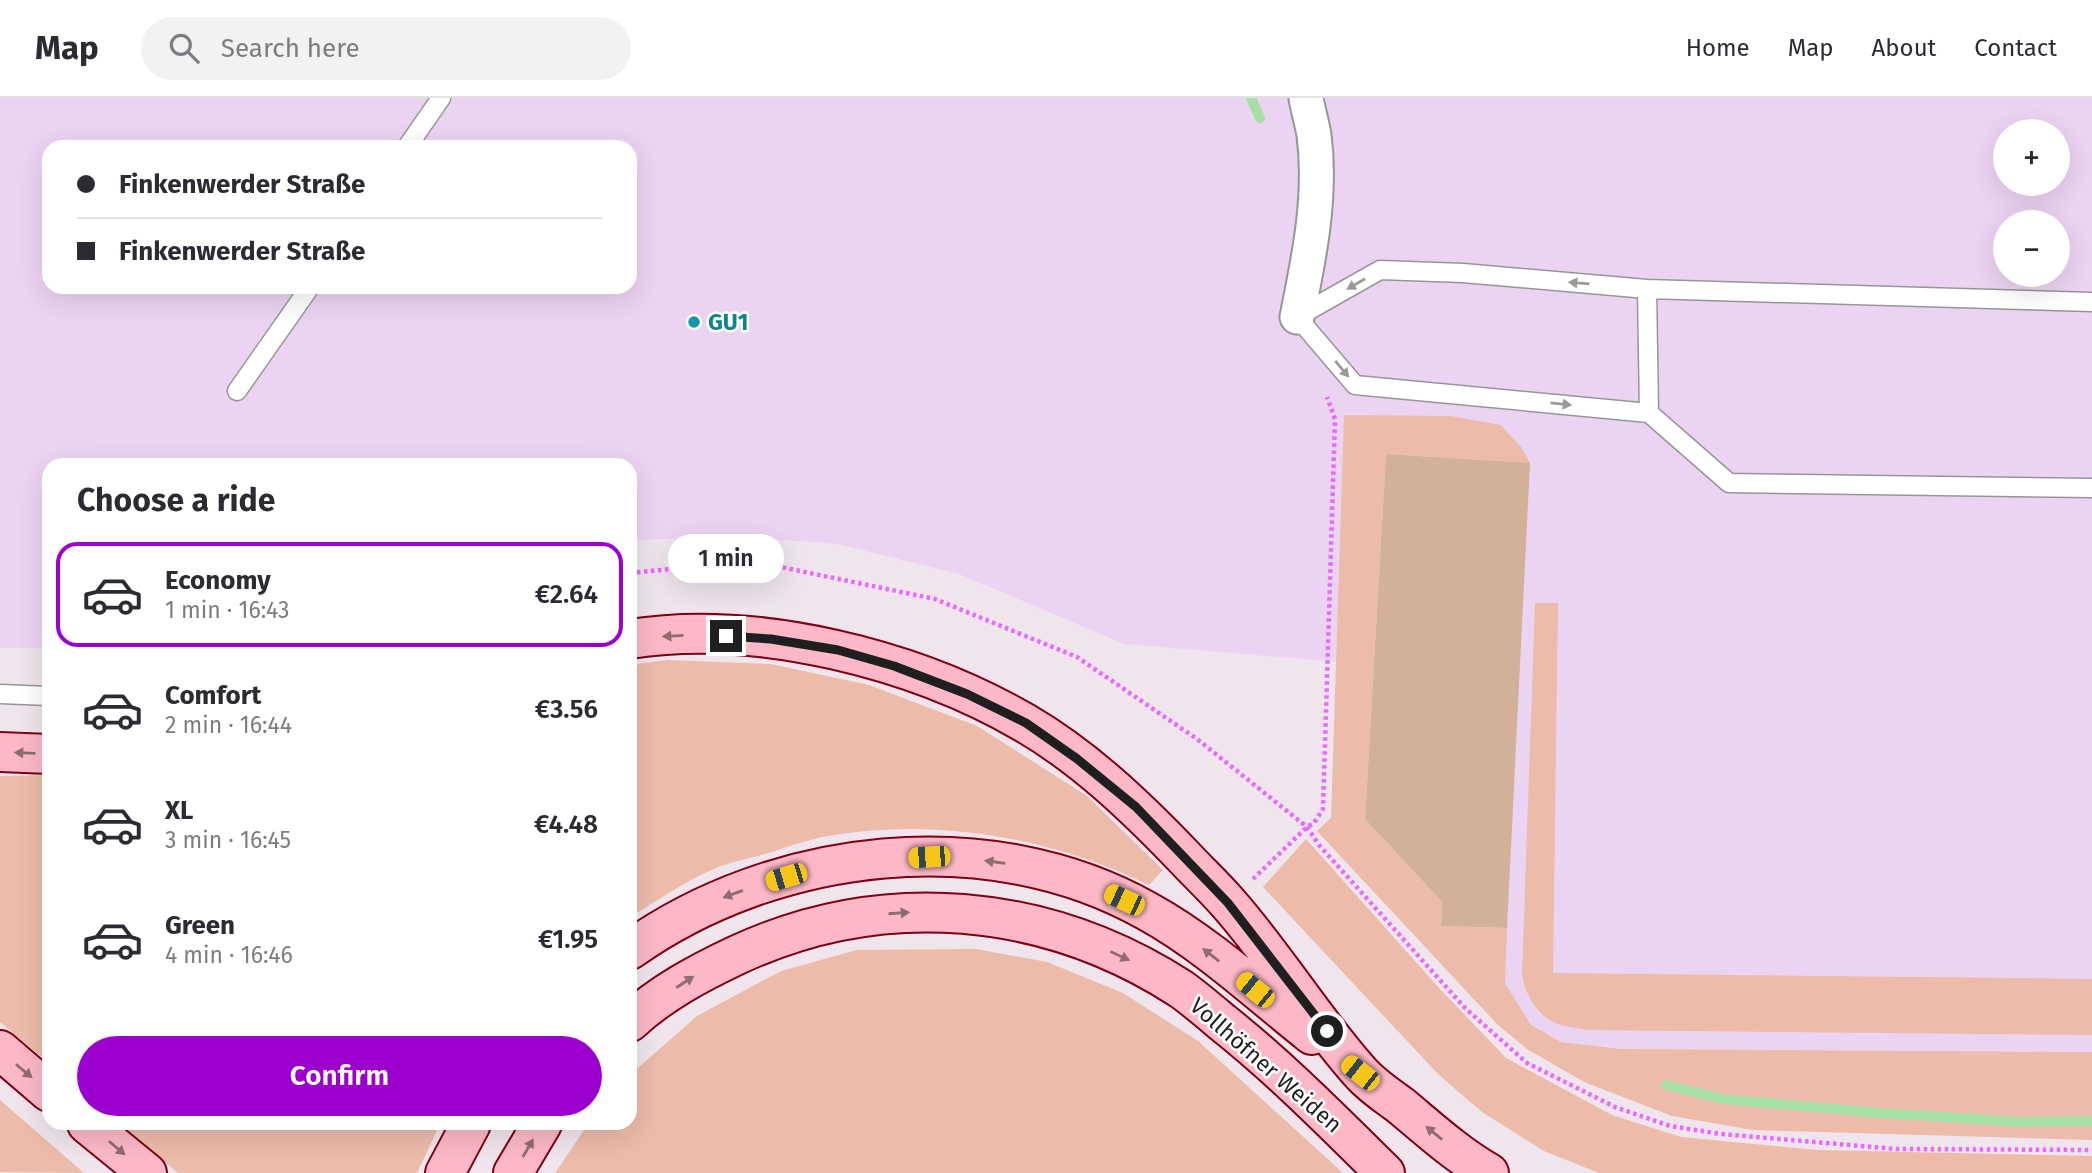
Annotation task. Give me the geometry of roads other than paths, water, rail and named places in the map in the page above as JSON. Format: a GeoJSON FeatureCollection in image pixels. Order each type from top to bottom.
{"type":"FeatureCollection","features":[{"type":"Feature","properties":{"kind":"main road"},"geometry":{"type":"LineString","coordinates":[[637,639],[704,635],[771,639],[838,650],[894,666],[967,694],[1026,723],[1076,758],[1136,807],[1228,903],[1360,1073],[1465,1159],[1489,1173]]}},
{"type":"Feature","properties":{"kind":"main road"},"geometry":{"type":"LineString","coordinates":[[0,752],[42,754]]}},
{"type":"Feature","properties":{"kind":"main road","name":"Vollhöfner Weiden"},"geometry":{"type":"LineString","coordinates":[[637,946],[715,901],[812,869],[870,860],[929,857],[976,859],[1018,865],[1062,875],[1147,911],[1191,940],[1360,1073]]}},
{"type":"Feature","properties":{"kind":"main road","name":"Vollhöfner Weiden"},"geometry":{"type":"LineString","coordinates":[[637,1016],[699,973],[757,946],[812,926],[875,915],[913,912],[979,915],[1029,923],[1084,939],[1130,960],[1182,990],[1293,1083],[1385,1173]]}},
{"type":"Feature","properties":{"kind":"main road"},"geometry":{"type":"LineString","coordinates":[[0,1051],[42,1086]]}},
{"type":"Feature","properties":{"kind":"main road"},"geometry":{"type":"LineString","coordinates":[[94,1130],[147,1173]]}},
{"type":"Feature","properties":{"kind":"main road"},"geometry":{"type":"LineString","coordinates":[[445,1173],[468,1130]]}},
{"type":"Feature","properties":{"kind":"main road"},"geometry":{"type":"LineString","coordinates":[[513,1173],[538,1130]]}},
{"type":"Feature","properties":{"kind":"street"},"geometry":{"type":"LineString","coordinates":[[1297,317],[1312,242],[1315,171],[1314,135],[1306,98]]}},
{"type":"Feature","properties":{"kind":"lane"},"geometry":{"type":"LineString","coordinates":[[412,140],[441,98]]}},
{"type":"Feature","properties":{"kind":"lane"},"geometry":{"type":"LineString","coordinates":[[2092,302],[1647,289],[1464,273],[1381,270],[1297,317],[1355,385],[1649,413],[1729,483],[2092,488]]}},
{"type":"Feature","properties":{"kind":"lane"},"geometry":{"type":"LineString","coordinates":[[1647,289],[1649,413]]}},
{"type":"Feature","properties":{"kind":"lane"},"geometry":{"type":"LineString","coordinates":[[237,391],[305,294]]}},
{"type":"Feature","properties":{"kind":"lane"},"geometry":{"type":"LineString","coordinates":[[0,694],[42,696]]}},
{"type":"Feature","properties":{"kind":"waterway"},"geometry":{"type":"LineString","coordinates":[[1251,98],[1260,118]]}},
{"type":"Feature","properties":{"kind":"waterway"},"geometry":{"type":"LineString","coordinates":[[1666,1085],[1722,1099],[1879,1113],[2023,1122],[2092,1121]]}},
{"type":"Feature","properties":{"kind":"place","name":"GU1"},"geometry":{"type":"Point","coordinates":[694,322]}}]}
